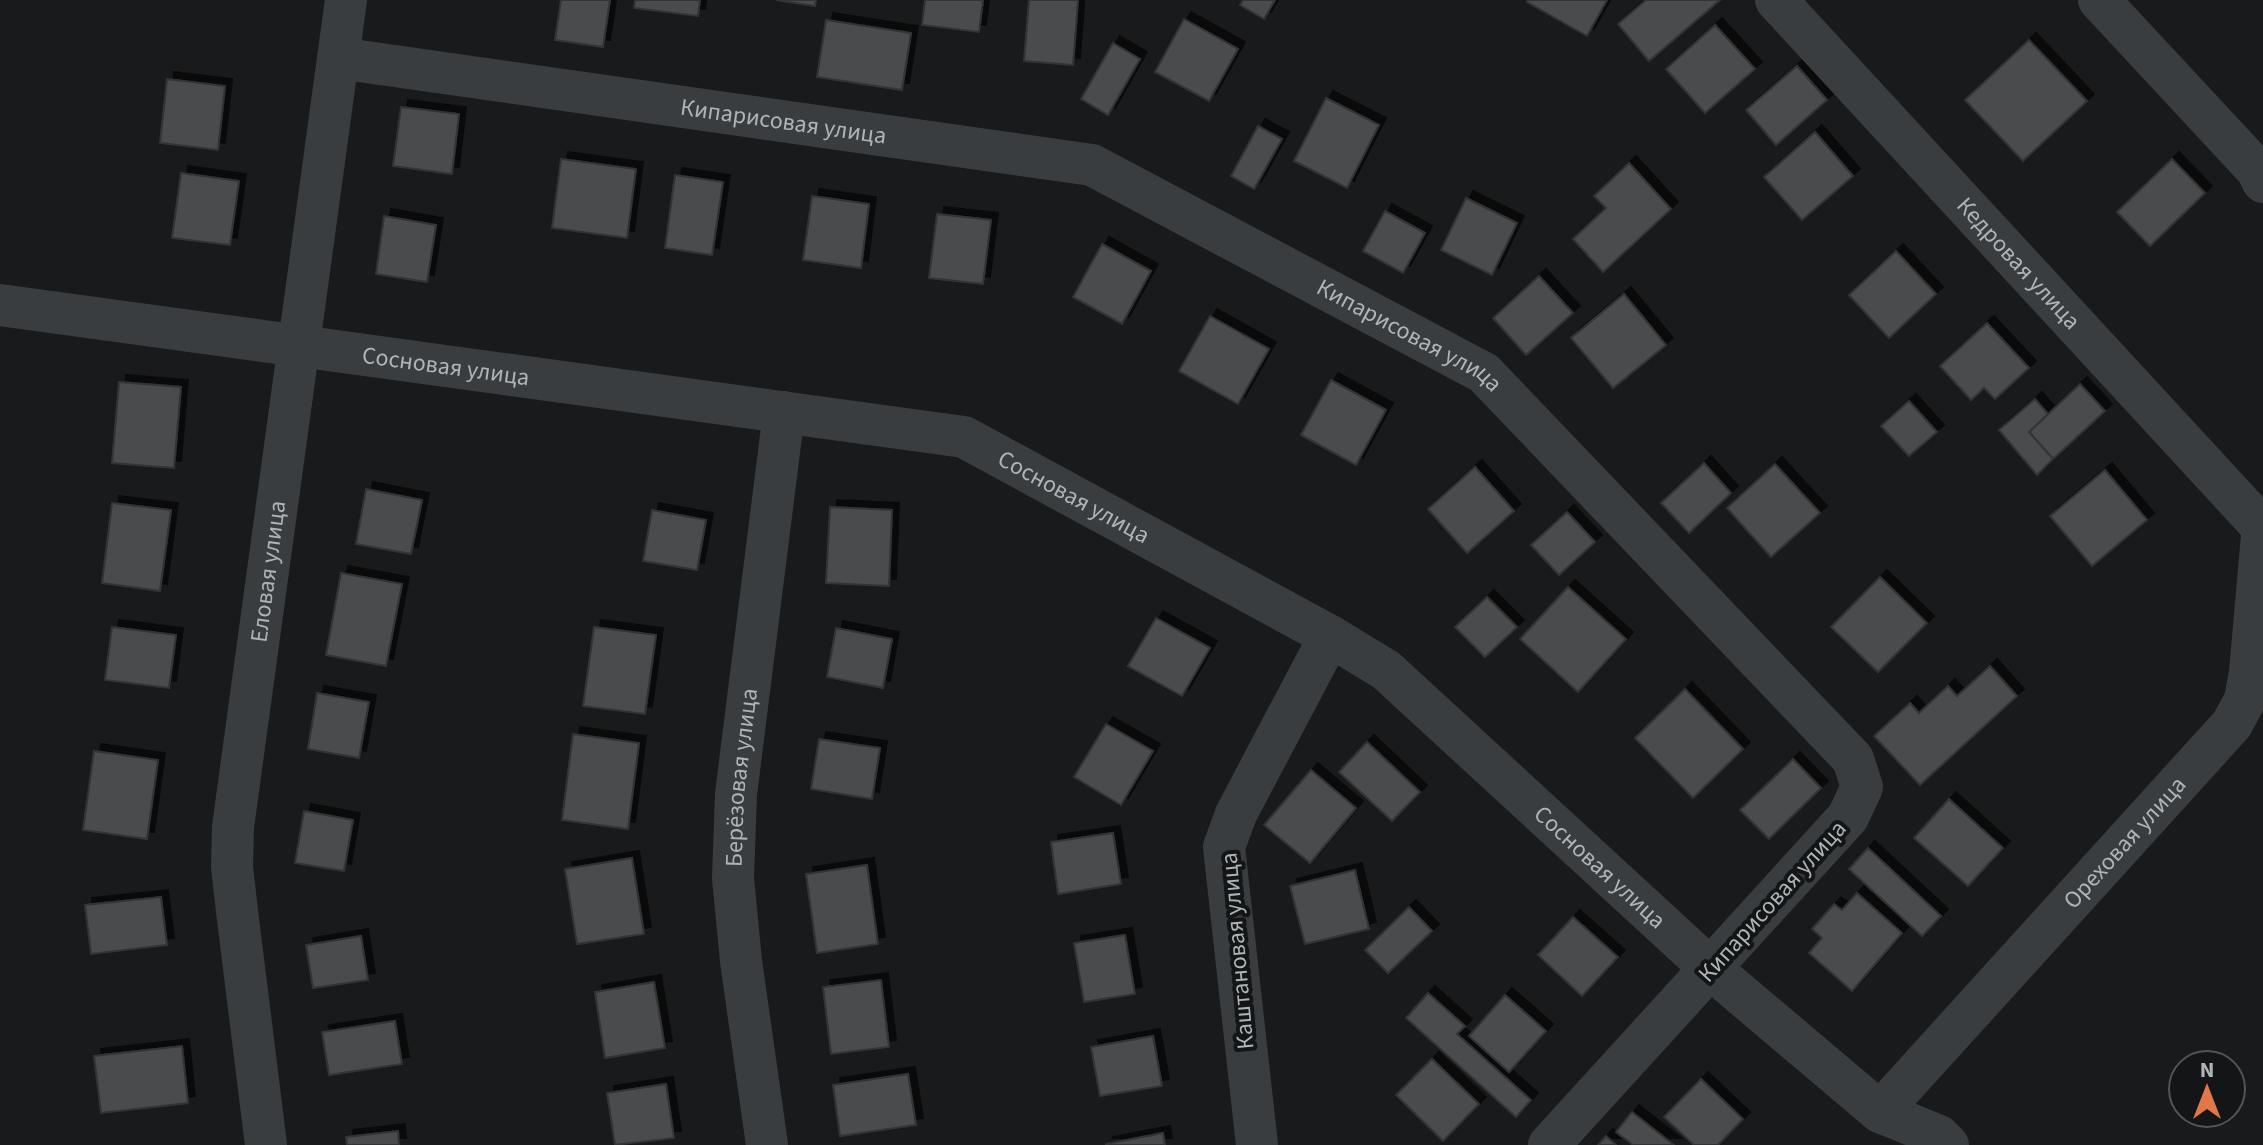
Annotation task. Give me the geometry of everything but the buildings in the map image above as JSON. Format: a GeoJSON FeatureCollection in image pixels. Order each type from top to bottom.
{"type":"FeatureCollection","features":[{"type":"Feature","properties":{"kind":"street","name":"Еловая улица"},"geometry":{"type":"LineString","coordinates":[[266,1145],[232,867],[233,827],[346,0]]}},
{"type":"Feature","properties":{"kind":"street","name":"Кедровая улица"},"geometry":{"type":"LineString","coordinates":[[1776,0],[2263,526]]}},
{"type":"Feature","properties":{"kind":"street"},"geometry":{"type":"LineString","coordinates":[[2099,0],[2257,170],[2263,182]]}},
{"type":"Feature","properties":{"kind":"street","name":"Кипарисовая улица"},"geometry":{"type":"LineString","coordinates":[[338,58],[1092,165],[1484,373],[1853,759],[1862,787],[1848,817],[1549,1145]]}},
{"type":"Feature","properties":{"kind":"street","name":"Сосновая улица"},"geometry":{"type":"LineString","coordinates":[[0,305],[964,437],[1330,636],[1386,670],[1889,1129],[1939,1136],[1948,1145]]}},
{"type":"Feature","properties":{"kind":"street","name":"Берёзовая улица"},"geometry":{"type":"LineString","coordinates":[[767,1145],[741,961],[733,878],[736,794],[784,412]]}},
{"type":"Feature","properties":{"kind":"street","name":"Ореховая улица"},"geometry":{"type":"LineString","coordinates":[[1889,1129],[2232,724],[2245,700],[2250,672],[2263,526]]}},
{"type":"Feature","properties":{"kind":"street","name":"Каштановая улица"},"geometry":{"type":"LineString","coordinates":[[1257,1145],[1224,847],[1236,814],[1330,636]]}}]}
